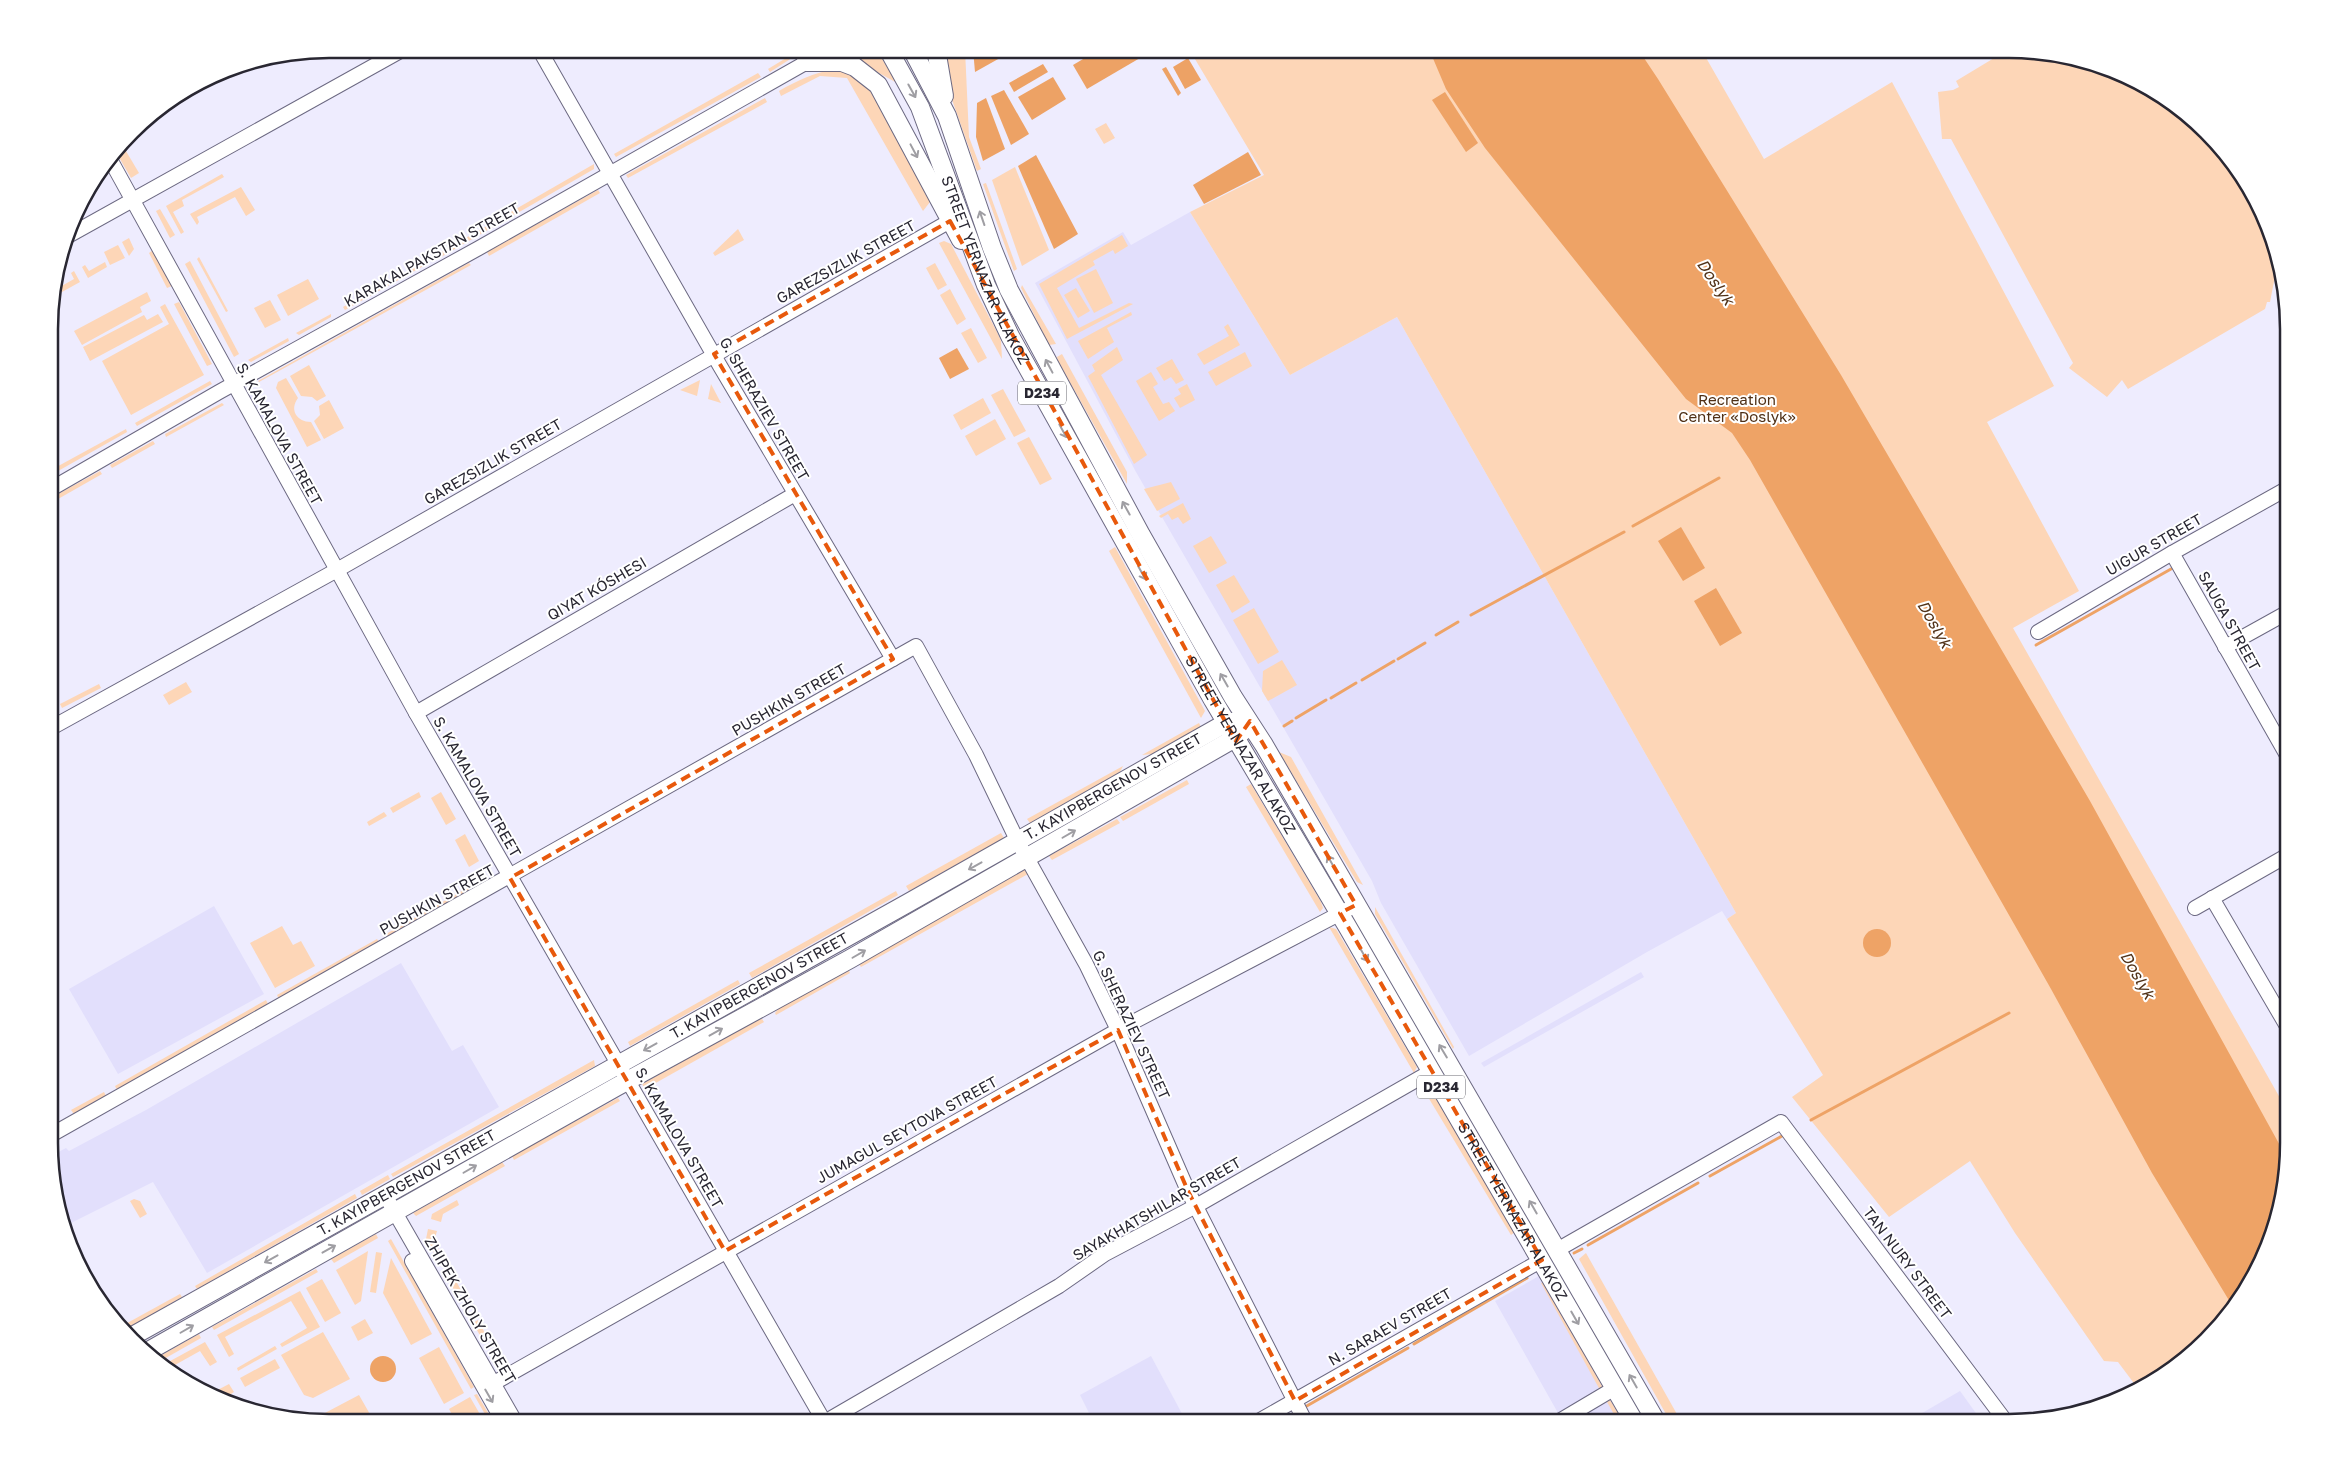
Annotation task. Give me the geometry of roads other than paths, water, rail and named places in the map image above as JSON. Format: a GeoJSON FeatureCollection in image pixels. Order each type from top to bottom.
{"type":"FeatureCollection","features":[{"type":"Feature","properties":{"kind":"main road"},"geometry":{"type":"LineString","coordinates":[[824,58],[855,67],[878,86],[986,285]]}},
{"type":"Feature","properties":{"kind":"main road","name":"STREET YERNAZAR ALAKOZ"},"geometry":{"type":"LineString","coordinates":[[893,58],[920,107],[955,197],[986,285],[1010,336],[1234,738],[1340,913],[1630,1414]]}},
{"type":"Feature","properties":{"kind":"main road","name":"STREET YERNAZAR ALAKOZ"},"geometry":{"type":"LineString","coordinates":[[917,58],[947,116],[992,248],[1010,290],[1089,441],[1228,689],[1250,721],[1652,1414]]}},
{"type":"Feature","properties":{"kind":"main road"},"geometry":{"type":"LineString","coordinates":[[937,58],[947,116]]}},
{"type":"Feature","properties":{"kind":"main road"},"geometry":{"type":"LineString","coordinates":[[1074,450],[1089,441]]}},
{"type":"Feature","properties":{"kind":"main road","name":"T. KAYIPBERGENOV STREET"},"geometry":{"type":"LineString","coordinates":[[136,1334],[1018,842],[1226,723],[1250,721]]}},
{"type":"Feature","properties":{"kind":"main road","name":"T. KAYIPBERGENOV STREET"},"geometry":{"type":"LineString","coordinates":[[152,1349],[628,1080],[850,959],[1027,858],[1234,738],[1250,721]]}},
{"type":"Feature","properties":{"kind":"main road"},"geometry":{"type":"LineString","coordinates":[[1201,737],[1212,741],[1212,751]]}},
{"type":"Feature","properties":{"kind":"street"},"geometry":{"type":"LineString","coordinates":[[76,232],[388,58]]}},
{"type":"Feature","properties":{"kind":"street","name":"G. SHERAZIEV STREET"},"geometry":{"type":"LineString","coordinates":[[544,58],[795,494],[893,659]]}},
{"type":"Feature","properties":{"kind":"street","name":"KARAKALPAKSTAN STREET"},"geometry":{"type":"LineString","coordinates":[[58,485],[233,384],[610,173],[806,58]]}},
{"type":"Feature","properties":{"kind":"street","name":"S. KAMALOVA STREET"},"geometry":{"type":"LineString","coordinates":[[113,165],[416,713],[819,1414]]}},
{"type":"Feature","properties":{"kind":"street"},"geometry":{"type":"LineString","coordinates":[[950,221],[954,214],[955,197]]}},
{"type":"Feature","properties":{"kind":"street","name":"GAREZSIZLIK STREET"},"geometry":{"type":"LineString","coordinates":[[58,724],[337,570],[950,221]]}},
{"type":"Feature","properties":{"kind":"street","name":"UIGUR STREET"},"geometry":{"type":"LineString","coordinates":[[2038,632],[2172,552],[2280,492]]}},
{"type":"Feature","properties":{"kind":"street"},"geometry":{"type":"LineString","coordinates":[[416,713],[795,494]]}},
{"type":"Feature","properties":{"kind":"street","name":"SAUGA STREET"},"geometry":{"type":"LineString","coordinates":[[2172,552],[2280,743]]}},
{"type":"Feature","properties":{"kind":"street"},"geometry":{"type":"LineString","coordinates":[[2225,647],[2280,616]]}},
{"type":"Feature","properties":{"kind":"street","name":"G. SHERAZIEV STREET"},"geometry":{"type":"LineString","coordinates":[[916,646],[973,750],[1018,842],[1077,947],[1118,1030],[1196,1206],[1302,1414]]}},
{"type":"Feature","properties":{"kind":"street","name":"PUSHKIN STREET"},"geometry":{"type":"LineString","coordinates":[[58,1132],[510,878],[916,646]]}},
{"type":"Feature","properties":{"kind":"street"},"geometry":{"type":"LineString","coordinates":[[2275,734],[2280,732]]}},
{"type":"Feature","properties":{"kind":"street"},"geometry":{"type":"LineString","coordinates":[[2195,908],[2280,860]]}},
{"type":"Feature","properties":{"kind":"street"},"geometry":{"type":"LineString","coordinates":[[2212,898],[2280,1014]]}},
{"type":"Feature","properties":{"kind":"street","name":"JUMAGUL SEYTOVA STREET"},"geometry":{"type":"LineString","coordinates":[[494,1383],[1118,1030],[1356,905]]}},
{"type":"Feature","properties":{"kind":"street","name":"SAYAKHATSHILAR STREET"},"geometry":{"type":"LineString","coordinates":[[839,1414],[1059,1286],[1105,1254],[1196,1206],[1432,1071]]}},
{"type":"Feature","properties":{"kind":"street","name":"TAN NURY STREET"},"geometry":{"type":"LineString","coordinates":[[1557,1250],[1781,1122],[2000,1414]]}},
{"type":"Feature","properties":{"kind":"street"},"geometry":{"type":"LineString","coordinates":[[381,1198],[391,1215]]}},
{"type":"Feature","properties":{"kind":"street","name":"ZHIPEK ZHOLY STREET"},"geometry":{"type":"LineString","coordinates":[[391,1215],[511,1414]]}},
{"type":"Feature","properties":{"kind":"street","name":"ZHIPEK ZHOLY STREET"},"geometry":{"type":"LineString","coordinates":[[391,1215],[499,1414]]}},
{"type":"Feature","properties":{"kind":"street","name":"N. SARAEV STREET"},"geometry":{"type":"LineString","coordinates":[[1272,1414],[1542,1260]]}},
{"type":"Feature","properties":{"kind":"street"},"geometry":{"type":"LineString","coordinates":[[1571,1414],[1615,1388]]}},
{"type":"Feature","properties":{"kind":"water","name":"Doslyk"},"geometry":{"type":"Polygon","coordinates":[[[1433,58],[1644,58],[1658,79],[1841,375],[2090,801],[2280,1145],[2277,1179],[2265,1230],[2252,1263],[2229,1300],[2152,1173],[2051,989],[1750,460],[1732,433],[1686,399],[1485,148],[1446,89],[1433,58]]]}},
{"type":"Feature","properties":{"kind":"water"},"geometry":{"type":"Polygon","coordinates":[[[1445,92],[1478,143],[1466,152],[1432,100],[1445,92]]]}},
{"type":"Feature","properties":{"kind":"water"},"geometry":{"type":"Polygon","coordinates":[[[957,348],[969,369],[950,379],[939,358],[957,348]]]}},
{"type":"Feature","properties":{"kind":"water"},"geometry":{"type":"Polygon","coordinates":[[[1681,527],[1705,568],[1683,581],[1658,541],[1681,527]]]}},
{"type":"Feature","properties":{"kind":"water"},"geometry":{"type":"Polygon","coordinates":[[[1716,588],[1742,633],[1720,646],[1694,601],[1716,588]]]}},
{"type":"Feature","properties":{"kind":"water"},"geometry":{"type":"Polygon","coordinates":[[[1877,929],[1887,933],[1891,943],[1887,953],[1877,957],[1867,953],[1863,943],[1867,933],[1877,929]]]}},
{"type":"Feature","properties":{"kind":"water"},"geometry":{"type":"Polygon","coordinates":[[[383,1356],[392,1360],[396,1369],[392,1378],[383,1382],[374,1378],[370,1369],[374,1360],[383,1356]]]}},
{"type":"Feature","properties":{"kind":"waterway"},"geometry":{"type":"LineString","coordinates":[[1633,526],[1719,478]]}},
{"type":"Feature","properties":{"kind":"waterway"},"geometry":{"type":"LineString","coordinates":[[1471,615],[1624,532]]}},
{"type":"Feature","properties":{"kind":"waterway"},"geometry":{"type":"LineString","coordinates":[[2036,645],[2171,569]]}},
{"type":"Feature","properties":{"kind":"waterway"},"geometry":{"type":"LineString","coordinates":[[1436,635],[1458,622]]}},
{"type":"Feature","properties":{"kind":"waterway"},"geometry":{"type":"LineString","coordinates":[[1398,659],[1425,643]]}},
{"type":"Feature","properties":{"kind":"waterway"},"geometry":{"type":"LineString","coordinates":[[1362,680],[1394,661]]}},
{"type":"Feature","properties":{"kind":"waterway"},"geometry":{"type":"LineString","coordinates":[[1331,698],[1356,683]]}},
{"type":"Feature","properties":{"kind":"waterway"},"geometry":{"type":"LineString","coordinates":[[1296,718],[1326,700]]}},
{"type":"Feature","properties":{"kind":"waterway"},"geometry":{"type":"LineString","coordinates":[[1284,726],[1292,721]]}},
{"type":"Feature","properties":{"kind":"waterway"},"geometry":{"type":"LineString","coordinates":[[1811,1120],[2009,1013]]}},
{"type":"Feature","properties":{"kind":"waterway"},"geometry":{"type":"LineString","coordinates":[[1710,1176],[1782,1136]]}},
{"type":"Feature","properties":{"kind":"waterway"},"geometry":{"type":"LineString","coordinates":[[1588,1245],[1698,1183]]}},
{"type":"Feature","properties":{"kind":"waterway"},"geometry":{"type":"LineString","coordinates":[[1574,1253],[1582,1249]]}},
{"type":"Feature","properties":{"kind":"waterway"},"geometry":{"type":"LineString","coordinates":[[1414,1344],[1527,1278]]}},
{"type":"Feature","properties":{"kind":"waterway"},"geometry":{"type":"LineString","coordinates":[[1305,1407],[1408,1348]]}},
{"type":"Feature","properties":{"kind":"park label","name":"Recreation Center «Doslyk»"},"geometry":{"type":"Point","coordinates":[1737,408]}}]}
